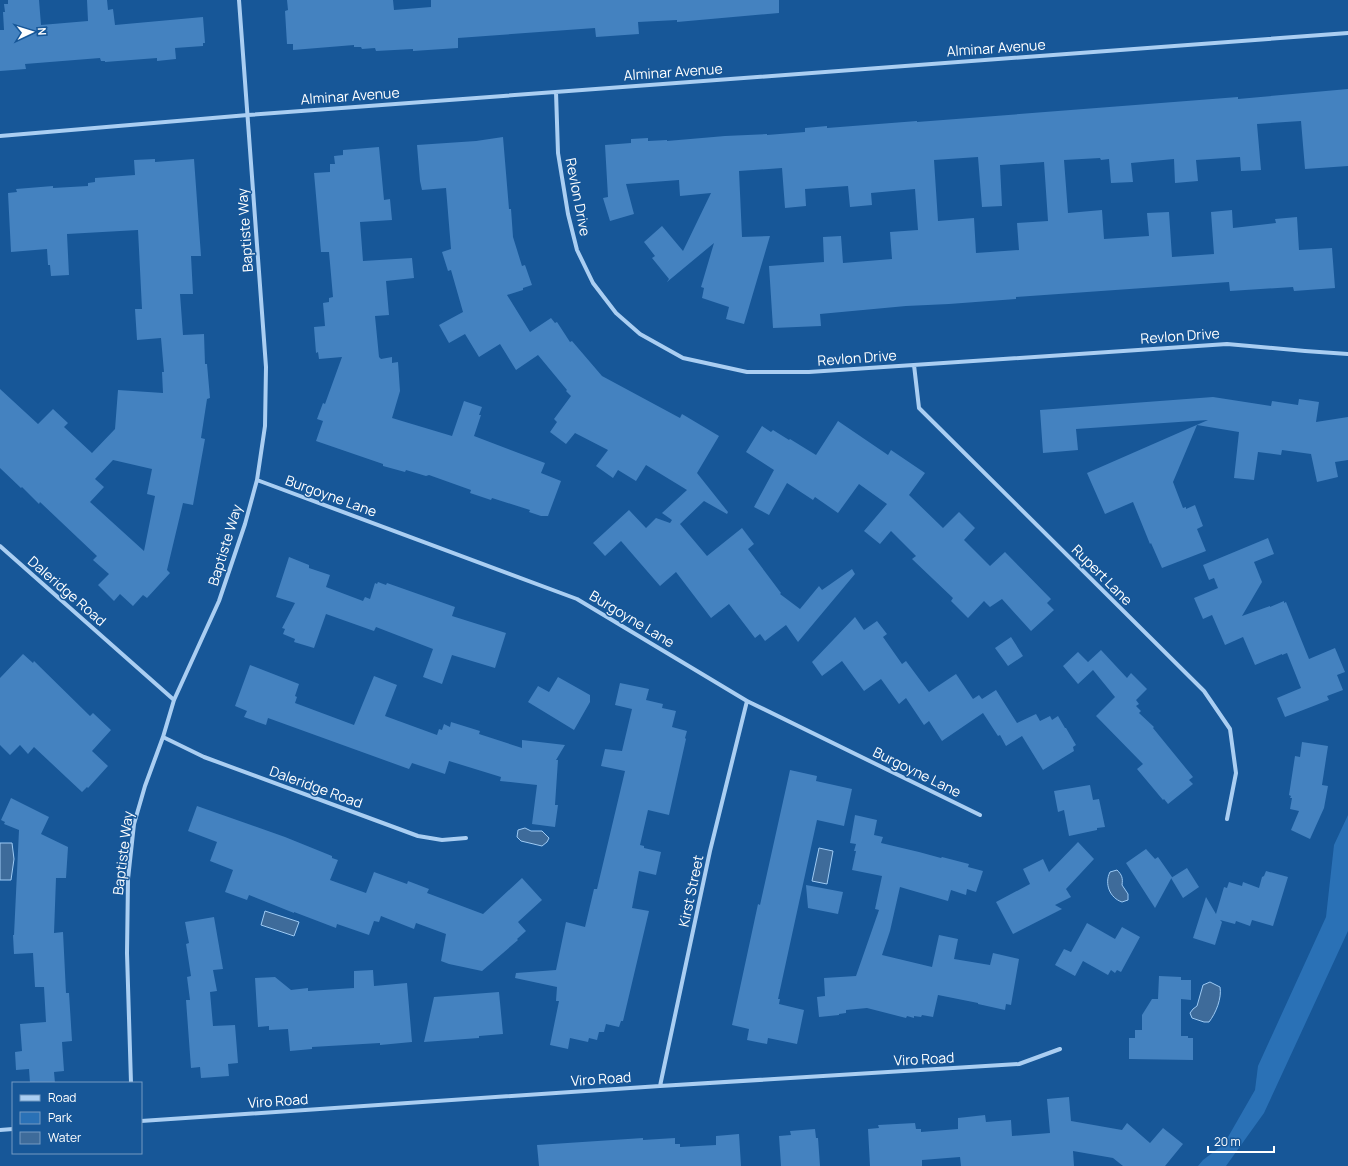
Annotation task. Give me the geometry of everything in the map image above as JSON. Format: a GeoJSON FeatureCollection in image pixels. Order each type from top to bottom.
{"type":"FeatureCollection","features":[{"type":"Feature","properties":{"kind":"street","name":"Baptiste Way"},"geometry":{"type":"LineString","coordinates":[[131,1082],[127,954],[128,879],[134,824],[174,700],[220,601],[245,524],[257,480],[265,426],[266,367],[239,0]]}},
{"type":"Feature","properties":{"kind":"street","name":"Alminar Avenue"},"geometry":{"type":"LineString","coordinates":[[0,136],[248,115],[1348,33]]}},
{"type":"Feature","properties":{"kind":"street","name":"Revlon Drive"},"geometry":{"type":"LineString","coordinates":[[556,92],[558,153],[568,214],[578,250],[593,283],[616,314],[640,334],[683,358],[747,372],[808,372],[1227,344],[1348,354]]}},
{"type":"Feature","properties":{"kind":"street","name":"Rupert Lane"},"geometry":{"type":"LineString","coordinates":[[914,365],[919,408],[1204,691],[1230,729],[1236,773],[1227,819]]}},
{"type":"Feature","properties":{"kind":"street","name":"Burgoyne Lane"},"geometry":{"type":"LineString","coordinates":[[257,480],[577,599],[747,702],[980,814]]}},
{"type":"Feature","properties":{"kind":"street","name":"Daleridge Road"},"geometry":{"type":"LineString","coordinates":[[0,546],[174,700]]}},
{"type":"Feature","properties":{"kind":"street","name":"Kirst Street"},"geometry":{"type":"LineString","coordinates":[[660,1086],[710,851],[747,702]]}},
{"type":"Feature","properties":{"kind":"street","name":"Daleridge Road"},"geometry":{"type":"LineString","coordinates":[[163,737],[204,757],[418,836],[442,840],[466,838]]}},
{"type":"Feature","properties":{"kind":"street","name":"Viro Road"},"geometry":{"type":"LineString","coordinates":[[142,1121],[660,1086],[1018,1064],[1060,1049]]}},
{"type":"Feature","properties":{"kind":"street"},"geometry":{"type":"LineString","coordinates":[[0,1130],[12,1129]]}},
{"type":"Feature","properties":{"kind":"green space"},"geometry":{"type":"Polygon","coordinates":[[[1348,815],[1348,931],[1264,1113],[1226,1166],[1198,1166],[1203,1160],[1224,1144],[1255,1090],[1258,1066],[1326,917],[1334,845],[1348,815]]]}},
{"type":"Feature","properties":{"kind":"water"},"geometry":{"type":"Polygon","coordinates":[[[525,828],[531,831],[542,831],[549,838],[547,842],[542,846],[521,841],[517,837],[518,830],[525,828]]]}},
{"type":"Feature","properties":{"kind":"water"},"geometry":{"type":"Polygon","coordinates":[[[0,843],[12,843],[14,859],[11,880],[0,880],[0,843]]]}},
{"type":"Feature","properties":{"kind":"water"},"geometry":{"type":"Polygon","coordinates":[[[819,848],[833,851],[827,884],[812,881],[819,848]]]}},
{"type":"Feature","properties":{"kind":"water"},"geometry":{"type":"Polygon","coordinates":[[[1117,870],[1122,877],[1122,885],[1128,894],[1128,900],[1122,902],[1111,894],[1108,886],[1108,877],[1110,872],[1117,870]]]}},
{"type":"Feature","properties":{"kind":"water"},"geometry":{"type":"Polygon","coordinates":[[[265,911],[299,922],[294,936],[261,925],[265,911]]]}},
{"type":"Feature","properties":{"kind":"water"},"geometry":{"type":"Polygon","coordinates":[[[1210,982],[1220,987],[1220,996],[1212,1018],[1209,1022],[1204,1022],[1192,1018],[1190,1013],[1197,1006],[1203,985],[1210,982]]]}},
{"type":"Feature","properties":{"kind":"building"},"geometry":{"type":"Polygon","coordinates":[[[8,0],[39,0],[41,25],[88,21],[87,0],[107,0],[108,10],[113,9],[115,25],[203,17],[205,43],[203,43],[203,46],[175,48],[176,59],[157,61],[157,58],[105,62],[101,61],[100,58],[25,64],[26,69],[0,71],[0,30],[4,30],[4,4],[8,4],[8,0]]]}},
{"type":"Feature","properties":{"kind":"building"},"geometry":{"type":"Polygon","coordinates":[[[287,0],[393,0],[394,10],[431,7],[431,0],[779,0],[779,13],[677,22],[677,20],[638,22],[639,34],[596,37],[595,28],[458,38],[458,48],[413,51],[413,49],[376,51],[375,48],[362,49],[361,47],[354,47],[354,45],[293,50],[293,44],[287,44],[285,11],[288,10],[287,0]]]}},
{"type":"Feature","properties":{"kind":"building"},"geometry":{"type":"Polygon","coordinates":[[[1348,89],[1348,166],[1305,169],[1301,121],[1257,124],[1261,170],[1241,171],[1240,157],[1196,160],[1198,181],[1175,183],[1174,159],[1131,163],[1133,182],[1111,183],[1109,159],[1064,160],[1068,213],[1102,210],[1104,239],[1149,236],[1147,213],[1169,212],[1172,257],[1214,254],[1211,212],[1232,210],[1233,228],[1276,223],[1275,219],[1297,217],[1299,250],[1332,248],[1335,288],[1294,291],[1293,287],[1230,291],[1229,282],[1016,297],[1016,299],[906,306],[820,314],[821,326],[773,328],[769,266],[824,262],[823,237],[841,236],[843,263],[892,259],[890,232],[918,230],[915,189],[871,193],[872,205],[850,207],[848,186],[805,189],[806,206],[785,208],[782,168],[739,171],[742,237],[770,236],[744,324],[726,319],[729,307],[702,298],[704,288],[701,287],[714,243],[667,282],[669,279],[652,258],[655,256],[644,242],[662,226],[683,251],[711,193],[680,196],[679,180],[626,184],[634,214],[610,221],[603,198],[608,197],[605,145],[631,143],[631,139],[648,138],[648,141],[667,141],[725,136],[767,135],[805,132],[805,128],[827,126],[827,128],[917,122],[1238,97],[1238,99],[1348,89]],[[978,157],[934,160],[938,221],[974,218],[976,253],[1019,250],[1017,223],[1048,221],[1044,162],[1000,165],[1002,206],[982,207],[978,157]]]}},
{"type":"Feature","properties":{"kind":"building"},"geometry":{"type":"Polygon","coordinates":[[[503,137],[513,237],[522,266],[525,265],[532,285],[523,288],[523,290],[507,295],[530,332],[551,318],[555,323],[557,322],[570,342],[572,341],[602,376],[680,418],[682,414],[719,436],[697,473],[728,512],[727,514],[704,501],[680,524],[707,556],[742,528],[754,544],[748,549],[781,593],[780,594],[800,609],[819,586],[822,590],[852,569],[855,574],[798,642],[786,625],[765,641],[760,634],[755,638],[729,604],[711,618],[676,572],[660,586],[621,541],[605,556],[593,543],[629,510],[646,528],[656,518],[670,523],[672,520],[662,513],[687,490],[646,465],[636,481],[618,470],[613,478],[596,466],[608,450],[575,433],[566,444],[550,432],[557,422],[554,419],[571,396],[538,355],[516,370],[500,344],[479,357],[465,334],[449,343],[439,325],[463,312],[451,270],[448,271],[442,252],[451,249],[446,188],[422,190],[417,145],[476,141],[503,137]]]}},
{"type":"Feature","properties":{"kind":"building"},"geometry":{"type":"Polygon","coordinates":[[[379,147],[384,200],[390,199],[392,220],[360,222],[363,261],[412,258],[414,278],[386,281],[389,315],[375,316],[379,357],[381,359],[392,357],[392,363],[398,362],[400,391],[392,418],[452,436],[464,401],[482,407],[474,436],[545,463],[541,473],[561,481],[548,516],[541,516],[529,512],[530,510],[470,493],[471,490],[429,475],[426,476],[406,470],[405,472],[383,466],[383,464],[316,441],[323,421],[317,419],[323,403],[325,404],[342,357],[319,359],[318,352],[316,353],[314,327],[325,326],[323,303],[329,302],[329,298],[333,297],[329,252],[321,252],[314,173],[330,172],[330,164],[335,164],[334,156],[343,155],[343,150],[379,147]]]}},
{"type":"Feature","properties":{"kind":"building"},"geometry":{"type":"Polygon","coordinates":[[[155,159],[155,162],[194,159],[201,256],[191,256],[193,294],[180,294],[183,335],[204,334],[205,364],[207,364],[210,398],[207,399],[201,438],[205,439],[193,505],[183,503],[167,570],[170,573],[147,598],[143,595],[133,606],[120,594],[114,601],[98,585],[109,574],[93,560],[97,556],[40,502],[39,504],[0,468],[0,389],[38,424],[53,409],[68,423],[64,427],[92,453],[115,429],[118,390],[163,393],[162,372],[164,372],[161,338],[137,340],[135,309],[142,309],[138,230],[67,234],[69,275],[51,276],[50,265],[48,265],[47,249],[11,252],[8,193],[17,192],[16,189],[53,186],[53,188],[88,186],[88,183],[95,182],[95,178],[135,175],[134,160],[155,159]],[[113,460],[95,479],[104,487],[90,502],[144,551],[155,496],[147,494],[152,469],[113,460]]]}},
{"type":"Feature","properties":{"kind":"building"},"geometry":{"type":"Polygon","coordinates":[[[1213,397],[1271,406],[1272,401],[1298,405],[1299,399],[1319,402],[1316,422],[1348,417],[1348,460],[1335,462],[1338,477],[1317,482],[1311,454],[1282,450],[1281,455],[1258,452],[1254,480],[1234,478],[1239,432],[1197,425],[1173,482],[1183,508],[1186,507],[1186,509],[1195,505],[1203,526],[1197,529],[1206,551],[1162,568],[1151,543],[1150,544],[1133,502],[1105,514],[1087,473],[1208,420],[1076,429],[1078,450],[1043,453],[1040,410],[1213,397]]]}},
{"type":"Feature","properties":{"kind":"building"},"geometry":{"type":"Polygon","coordinates":[[[838,421],[888,455],[891,450],[925,473],[909,495],[943,528],[959,512],[975,528],[964,540],[990,566],[1005,552],[1051,599],[1047,603],[1054,610],[1031,631],[1002,599],[990,607],[984,601],[968,618],[951,601],[953,598],[912,559],[916,556],[891,531],[880,544],[864,531],[887,504],[859,484],[838,513],[815,497],[813,500],[787,483],[769,515],[754,507],[774,470],[746,452],[762,426],[771,432],[773,430],[789,440],[790,439],[816,455],[838,421]]]}},
{"type":"Feature","properties":{"kind":"building"},"geometry":{"type":"Polygon","coordinates":[[[1268,538],[1274,554],[1254,562],[1262,582],[1242,616],[1284,601],[1284,603],[1286,602],[1309,659],[1335,648],[1345,672],[1337,675],[1343,690],[1327,696],[1329,700],[1285,717],[1277,698],[1301,688],[1287,653],[1255,665],[1243,637],[1225,645],[1212,615],[1203,619],[1194,598],[1218,588],[1214,578],[1209,580],[1203,565],[1268,538]]]}},
{"type":"Feature","properties":{"kind":"building"},"geometry":{"type":"Polygon","coordinates":[[[289,557],[309,565],[309,568],[330,575],[326,587],[363,601],[365,597],[370,599],[375,583],[377,584],[378,582],[386,585],[387,583],[455,607],[452,616],[506,633],[495,668],[452,655],[442,684],[423,677],[433,649],[376,627],[374,631],[326,614],[314,648],[294,642],[295,639],[283,634],[285,629],[282,628],[295,603],[276,597],[289,557]]]}},
{"type":"Feature","properties":{"kind":"building"},"geometry":{"type":"Polygon","coordinates":[[[855,617],[864,630],[877,621],[887,634],[883,637],[902,664],[906,661],[929,692],[956,674],[973,699],[979,695],[982,699],[996,690],[1017,723],[1036,714],[1040,721],[1050,716],[1052,720],[1058,716],[1076,745],[1073,747],[1074,751],[1043,770],[1022,736],[1006,746],[1000,735],[998,736],[983,713],[942,741],[929,721],[924,725],[906,698],[899,704],[881,679],[864,691],[842,661],[822,676],[812,662],[855,617]]]}},
{"type":"Feature","properties":{"kind":"building"},"geometry":{"type":"Polygon","coordinates":[[[1011,637],[1023,656],[1008,666],[995,648],[1011,637]]]}},
{"type":"Feature","properties":{"kind":"building"},"geometry":{"type":"Polygon","coordinates":[[[1101,650],[1127,678],[1131,673],[1147,689],[1136,700],[1139,704],[1136,706],[1141,711],[1139,713],[1154,727],[1153,728],[1193,777],[1189,780],[1193,784],[1168,804],[1137,769],[1143,764],[1096,716],[1115,697],[1093,670],[1078,684],[1063,666],[1078,652],[1088,662],[1101,650]]]}},
{"type":"Feature","properties":{"kind":"building"},"geometry":{"type":"Polygon","coordinates":[[[23,654],[33,663],[34,661],[90,716],[93,713],[111,730],[92,751],[108,766],[88,788],[87,787],[82,792],[34,747],[28,754],[20,745],[10,755],[0,745],[0,678],[23,654]]]}},
{"type":"Feature","properties":{"kind":"building"},"geometry":{"type":"Polygon","coordinates":[[[250,665],[299,684],[295,696],[297,697],[295,703],[354,725],[374,676],[397,685],[385,716],[437,735],[439,729],[442,730],[444,724],[450,727],[451,722],[480,731],[479,734],[522,748],[522,740],[565,745],[556,760],[558,760],[555,805],[558,805],[555,827],[532,824],[537,785],[500,781],[501,777],[449,761],[445,774],[412,763],[409,769],[268,718],[266,725],[244,717],[247,711],[235,706],[250,665]]]}},
{"type":"Feature","properties":{"kind":"building"},"geometry":{"type":"Polygon","coordinates":[[[558,677],[590,695],[590,702],[574,730],[528,702],[538,686],[549,692],[558,677]]]}},
{"type":"Feature","properties":{"kind":"building"},"geometry":{"type":"Polygon","coordinates":[[[620,683],[649,689],[646,700],[663,704],[662,708],[676,711],[672,727],[687,731],[686,739],[669,815],[648,810],[640,845],[644,846],[644,848],[661,852],[656,875],[639,871],[632,908],[649,911],[623,1021],[621,1021],[619,1027],[606,1024],[604,1032],[599,1032],[597,1040],[589,1038],[588,1042],[570,1038],[568,1049],[550,1045],[559,1001],[556,1001],[557,987],[515,978],[516,973],[556,970],[566,922],[585,927],[594,889],[597,889],[625,771],[601,766],[605,749],[622,751],[632,709],[615,705],[620,683]]]}},
{"type":"Feature","properties":{"kind":"building"},"geometry":{"type":"Polygon","coordinates":[[[1302,742],[1328,746],[1322,785],[1328,786],[1324,808],[1310,839],[1291,830],[1299,811],[1290,809],[1292,798],[1290,798],[1291,796],[1289,795],[1295,756],[1300,757],[1302,742]]]}},
{"type":"Feature","properties":{"kind":"building"},"geometry":{"type":"Polygon","coordinates":[[[790,770],[817,776],[816,781],[852,789],[844,826],[817,820],[778,999],[780,999],[779,1004],[804,1010],[797,1044],[768,1038],[767,1044],[747,1040],[749,1029],[732,1025],[758,904],[760,905],[790,770]]]}},
{"type":"Feature","properties":{"kind":"building"},"geometry":{"type":"Polygon","coordinates":[[[1090,785],[1093,800],[1099,799],[1105,827],[1069,836],[1064,810],[1058,812],[1054,791],[1090,785]]]}},
{"type":"Feature","properties":{"kind":"building"},"geometry":{"type":"Polygon","coordinates":[[[11,798],[49,817],[41,834],[68,847],[66,878],[56,878],[54,933],[63,932],[66,993],[69,993],[72,1041],[62,1042],[64,1071],[54,1072],[55,1082],[30,1082],[29,1069],[16,1070],[15,1052],[22,1051],[20,1024],[46,1022],[44,987],[35,987],[33,953],[14,954],[13,935],[19,830],[4,824],[5,822],[1,820],[11,798]]]}},
{"type":"Feature","properties":{"kind":"building"},"geometry":{"type":"Polygon","coordinates":[[[197,806],[285,837],[332,856],[332,858],[338,860],[330,880],[366,893],[374,872],[407,884],[408,881],[429,889],[427,893],[483,914],[522,878],[542,900],[518,922],[526,931],[517,939],[518,940],[482,971],[449,964],[441,961],[446,934],[416,923],[414,929],[381,916],[379,922],[374,921],[369,935],[337,924],[336,928],[249,895],[247,900],[225,892],[233,870],[210,861],[217,842],[188,831],[197,806]]]}},
{"type":"Feature","properties":{"kind":"building"},"geometry":{"type":"Polygon","coordinates":[[[855,815],[877,820],[874,835],[883,837],[881,843],[969,864],[968,867],[983,871],[976,892],[967,889],[966,895],[951,890],[948,901],[900,887],[890,931],[882,955],[932,967],[939,935],[958,939],[954,959],[990,965],[993,953],[1019,959],[1011,1005],[1006,1004],[1005,1010],[938,995],[933,1017],[922,1015],[921,1017],[914,1016],[914,1018],[907,1016],[906,1018],[867,1008],[846,1010],[846,1013],[839,1015],[819,1017],[817,997],[825,996],[824,978],[856,976],[879,910],[875,909],[882,876],[852,870],[856,844],[850,843],[855,815]]]}},
{"type":"Feature","properties":{"kind":"building"},"geometry":{"type":"Polygon","coordinates":[[[1078,842],[1094,859],[1066,889],[1071,897],[1055,905],[1062,909],[1013,934],[996,902],[1030,884],[1023,869],[1043,859],[1049,872],[1078,842]]]}},
{"type":"Feature","properties":{"kind":"building"},"geometry":{"type":"Polygon","coordinates":[[[1146,849],[1155,859],[1158,857],[1172,877],[1155,908],[1126,863],[1146,849]]]}},
{"type":"Feature","properties":{"kind":"building"},"geometry":{"type":"Polygon","coordinates":[[[1187,868],[1199,887],[1183,898],[1171,878],[1187,868]]]}},
{"type":"Feature","properties":{"kind":"building"},"geometry":{"type":"Polygon","coordinates":[[[1266,871],[1288,877],[1273,926],[1252,920],[1250,926],[1236,921],[1235,924],[1220,920],[1222,922],[1215,945],[1193,938],[1206,897],[1216,914],[1224,887],[1227,888],[1229,882],[1242,886],[1243,882],[1259,888],[1262,877],[1266,871]]]}},
{"type":"Feature","properties":{"kind":"building"},"geometry":{"type":"Polygon","coordinates":[[[806,885],[843,892],[838,914],[808,908],[806,885]]]}},
{"type":"Feature","properties":{"kind":"building"},"geometry":{"type":"Polygon","coordinates":[[[214,917],[223,969],[213,970],[217,991],[210,992],[213,1026],[235,1025],[238,1063],[228,1064],[229,1076],[201,1078],[200,1067],[191,1068],[186,1000],[190,1000],[187,977],[191,976],[186,944],[189,943],[185,922],[214,917]]]}},
{"type":"Feature","properties":{"kind":"building"},"geometry":{"type":"Polygon","coordinates":[[[1087,923],[1115,939],[1122,927],[1140,937],[1121,972],[1117,970],[1115,973],[1111,970],[1108,975],[1083,961],[1075,976],[1055,965],[1064,949],[1071,952],[1087,923]]]}},
{"type":"Feature","properties":{"kind":"building"},"geometry":{"type":"Polygon","coordinates":[[[373,970],[374,986],[407,983],[412,1042],[380,1045],[380,1043],[312,1047],[312,1049],[290,1051],[288,1029],[269,1030],[269,1026],[258,1027],[255,978],[275,977],[291,990],[308,988],[308,991],[354,988],[354,971],[373,970]]]}},
{"type":"Feature","properties":{"kind":"building"},"geometry":{"type":"Polygon","coordinates":[[[1159,976],[1181,977],[1181,980],[1191,980],[1191,1000],[1181,999],[1181,1036],[1193,1038],[1193,1060],[1129,1059],[1129,1038],[1135,1038],[1135,1030],[1142,1030],[1142,1015],[1152,999],[1158,999],[1159,976]]]}},
{"type":"Feature","properties":{"kind":"building"},"geometry":{"type":"Polygon","coordinates":[[[499,992],[503,1034],[479,1036],[479,1038],[424,1042],[434,997],[499,992]]]}},
{"type":"Feature","properties":{"kind":"building"},"geometry":{"type":"Polygon","coordinates":[[[1069,1097],[1071,1121],[1122,1130],[1127,1123],[1150,1143],[1163,1128],[1183,1144],[1165,1166],[1123,1166],[1113,1158],[1073,1151],[1074,1166],[961,1166],[960,1157],[922,1160],[922,1166],[870,1166],[868,1129],[879,1128],[878,1125],[915,1123],[916,1129],[921,1129],[921,1132],[958,1129],[958,1118],[985,1115],[986,1122],[1011,1120],[1012,1136],[1050,1133],[1047,1099],[1069,1097]]]}},
{"type":"Feature","properties":{"kind":"building"},"geometry":{"type":"Polygon","coordinates":[[[815,1129],[816,1138],[818,1138],[820,1166],[781,1166],[779,1136],[791,1135],[790,1131],[815,1129]]]}},
{"type":"Feature","properties":{"kind":"building"},"geometry":{"type":"Polygon","coordinates":[[[739,1134],[741,1166],[539,1166],[537,1145],[643,1138],[643,1140],[675,1138],[675,1144],[680,1144],[680,1147],[716,1145],[716,1136],[739,1134]]]}}]}
